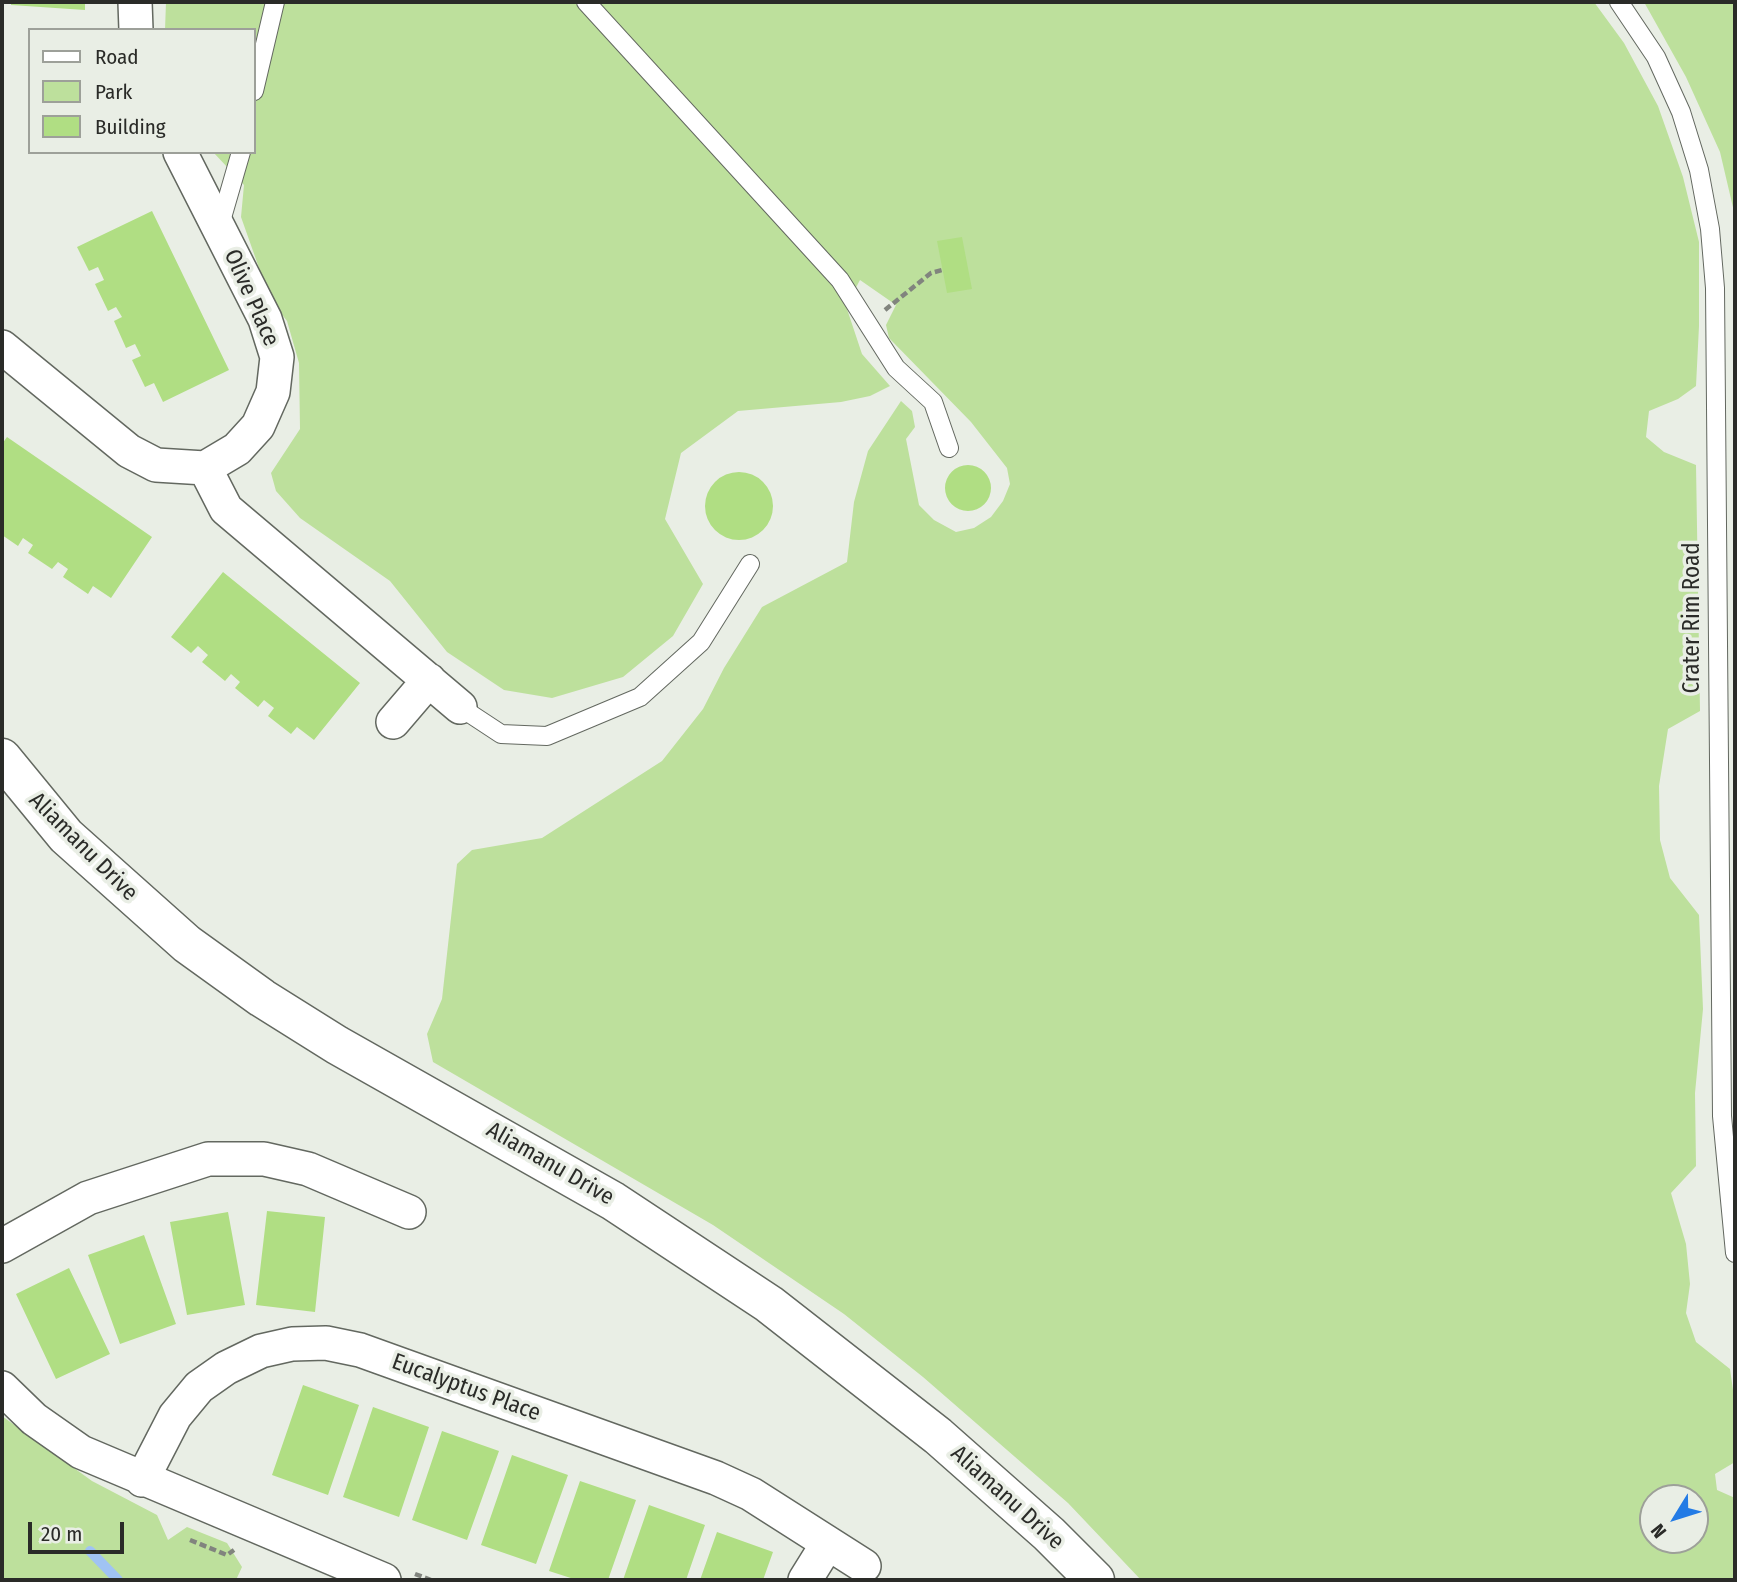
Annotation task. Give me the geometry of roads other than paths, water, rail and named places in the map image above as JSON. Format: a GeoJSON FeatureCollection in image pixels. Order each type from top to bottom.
{"type":"FeatureCollection","features":[{"type":"Feature","properties":{"kind":"street"},"geometry":{"type":"LineString","coordinates":[[135,2],[136,28]]}},
{"type":"Feature","properties":{"kind":"street","name":"Olive Place"},"geometry":{"type":"LineString","coordinates":[[181,154],[265,319],[276,357],[273,392],[258,426],[237,449],[205,468]]}},
{"type":"Feature","properties":{"kind":"street"},"geometry":{"type":"LineString","coordinates":[[2,347],[129,452],[156,465],[205,468],[226,509],[460,707]]}},
{"type":"Feature","properties":{"kind":"street"},"geometry":{"type":"LineString","coordinates":[[393,722],[429,680]]}},
{"type":"Feature","properties":{"kind":"street","name":"Aliamanu Drive"},"geometry":{"type":"LineString","coordinates":[[8,779],[99,868],[187,944],[262,998],[337,1045],[613,1201],[769,1304],[938,1436],[1049,1534],[1095,1580]]}},
{"type":"Feature","properties":{"kind":"street"},"geometry":{"type":"LineString","coordinates":[[2,1246],[88,1198],[208,1159],[264,1159],[309,1169],[409,1212]]}},
{"type":"Feature","properties":{"kind":"street","name":"Eucalyptus Place"},"geometry":{"type":"LineString","coordinates":[[142,1480],[175,1416],[199,1387],[226,1367],[261,1351],[292,1343],[326,1343],[372,1354],[716,1478],[751,1494],[864,1566]]}},
{"type":"Feature","properties":{"kind":"street"},"geometry":{"type":"LineString","coordinates":[[2,1388],[34,1419],[81,1452],[384,1580]]}},
{"type":"Feature","properties":{"kind":"street"},"geometry":{"type":"LineString","coordinates":[[805,1580],[828,1543]]}},
{"type":"Feature","properties":{"kind":"lane"},"geometry":{"type":"LineString","coordinates":[[256,83],[275,2]]}},
{"type":"Feature","properties":{"kind":"lane"},"geometry":{"type":"LineString","coordinates":[[586,2],[840,280],[896,368],[933,402],[948,447]]}},
{"type":"Feature","properties":{"kind":"lane","name":"Crater Rim Road"},"geometry":{"type":"LineString","coordinates":[[1619,2],[1656,57],[1681,112],[1699,170],[1710,229],[1715,288],[1722,1116],[1735,1253]]}},
{"type":"Feature","properties":{"kind":"lane"},"geometry":{"type":"LineString","coordinates":[[219,228],[240,154]]}},
{"type":"Feature","properties":{"kind":"lane"},"geometry":{"type":"LineString","coordinates":[[460,707],[502,734],[547,736],[640,697],[701,642],[750,565]]}},
{"type":"Feature","properties":{"kind":"waterway"},"geometry":{"type":"LineString","coordinates":[[90,1551],[118,1580]]}}]}
